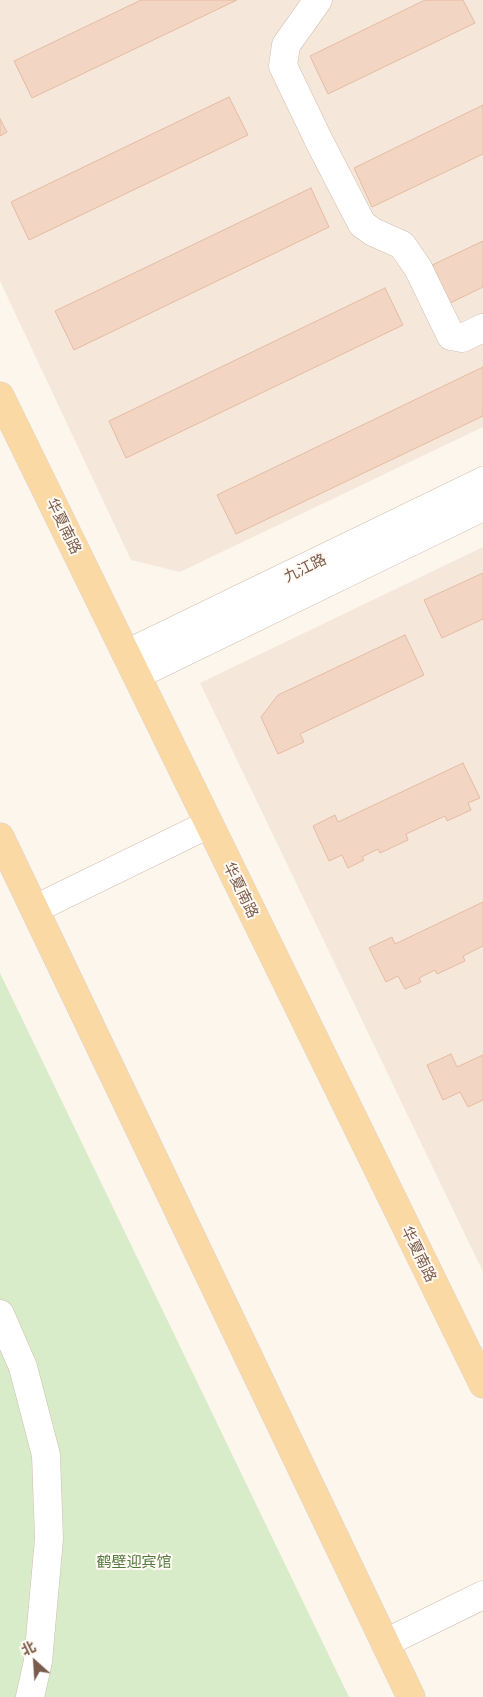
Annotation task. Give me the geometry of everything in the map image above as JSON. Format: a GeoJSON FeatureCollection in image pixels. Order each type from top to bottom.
{"type":"FeatureCollection","features":[{"type":"Feature","properties":{"kind":"main road","name":"华夏南路"},"geometry":{"type":"LineString","coordinates":[[0,396],[483,1384]]}},
{"type":"Feature","properties":{"kind":"main road"},"geometry":{"type":"LineString","coordinates":[[0,837],[411,1697]]}},
{"type":"Feature","properties":{"kind":"street"},"geometry":{"type":"LineString","coordinates":[[318,0],[286,45],[284,66],[320,143],[362,224],[373,232],[402,245],[418,268],[450,336],[462,338],[483,328]]}},
{"type":"Feature","properties":{"kind":"street","name":"九江路"},"geometry":{"type":"LineString","coordinates":[[131,665],[483,481]]}},
{"type":"Feature","properties":{"kind":"street","name":"九江路"},"geometry":{"type":"LineString","coordinates":[[131,665],[483,507]]}},
{"type":"Feature","properties":{"kind":"street"},"geometry":{"type":"LineString","coordinates":[[34,909],[209,824]]}},
{"type":"Feature","properties":{"kind":"street"},"geometry":{"type":"LineString","coordinates":[[0,1314],[23,1367],[46,1455],[49,1539],[38,1661],[30,1697]]}},
{"type":"Feature","properties":{"kind":"street"},"geometry":{"type":"LineString","coordinates":[[385,1643],[483,1595]]}},
{"type":"Feature","properties":{"kind":"shaded area"},"geometry":{"type":"Polygon","coordinates":[[[0,0],[483,0],[483,427],[180,572],[131,560],[0,281],[0,0]]]}},
{"type":"Feature","properties":{"kind":"shaded area"},"geometry":{"type":"Polygon","coordinates":[[[483,547],[483,1272],[200,683],[483,547]]]}},
{"type":"Feature","properties":{"kind":"green space","name":"鹤壁迎宾馆"},"geometry":{"type":"Polygon","coordinates":[[[0,973],[349,1697],[0,1697],[0,973]]]}},
{"type":"Feature","properties":{"kind":"building"},"geometry":{"type":"Polygon","coordinates":[[[141,0],[237,0],[32,98],[14,61],[141,0]]]}},
{"type":"Feature","properties":{"kind":"building"},"geometry":{"type":"Polygon","coordinates":[[[425,0],[463,0],[475,23],[328,94],[310,56],[425,0]]]}},
{"type":"Feature","properties":{"kind":"building"},"geometry":{"type":"Polygon","coordinates":[[[229,97],[248,135],[29,240],[11,202],[229,97]]]}},
{"type":"Feature","properties":{"kind":"building"},"geometry":{"type":"Polygon","coordinates":[[[483,105],[483,154],[372,207],[354,168],[483,105]]]}},
{"type":"Feature","properties":{"kind":"building"},"geometry":{"type":"Polygon","coordinates":[[[0,119],[7,132],[0,136],[0,119]]]}},
{"type":"Feature","properties":{"kind":"building"},"geometry":{"type":"Polygon","coordinates":[[[311,188],[329,227],[74,350],[55,311],[311,188]]]}},
{"type":"Feature","properties":{"kind":"building"},"geometry":{"type":"Polygon","coordinates":[[[483,241],[483,287],[446,305],[428,267],[483,241]]]}},
{"type":"Feature","properties":{"kind":"building"},"geometry":{"type":"Polygon","coordinates":[[[385,288],[403,325],[126,458],[109,421],[385,288]]]}},
{"type":"Feature","properties":{"kind":"building"},"geometry":{"type":"Polygon","coordinates":[[[483,367],[483,416],[236,534],[217,495],[483,367]]]}},
{"type":"Feature","properties":{"kind":"building"},"geometry":{"type":"Polygon","coordinates":[[[483,573],[483,619],[442,638],[424,600],[483,573]]]}},
{"type":"Feature","properties":{"kind":"building"},"geometry":{"type":"Polygon","coordinates":[[[405,635],[424,675],[300,734],[304,742],[278,754],[261,717],[278,695],[405,635]]]}},
{"type":"Feature","properties":{"kind":"building"},"geometry":{"type":"Polygon","coordinates":[[[463,763],[480,798],[468,803],[471,810],[447,821],[445,816],[406,834],[408,840],[380,853],[378,849],[362,857],[364,860],[348,868],[342,855],[329,861],[313,826],[335,815],[338,822],[463,763]]]}},
{"type":"Feature","properties":{"kind":"building"},"geometry":{"type":"Polygon","coordinates":[[[483,902],[483,946],[463,956],[465,961],[437,974],[435,970],[419,978],[421,982],[405,989],[398,976],[386,982],[369,948],[392,937],[395,944],[483,902]]]}},
{"type":"Feature","properties":{"kind":"building"},"geometry":{"type":"Polygon","coordinates":[[[451,1054],[457,1067],[483,1055],[483,1100],[468,1107],[460,1092],[443,1100],[427,1065],[451,1054]]]}}]}
